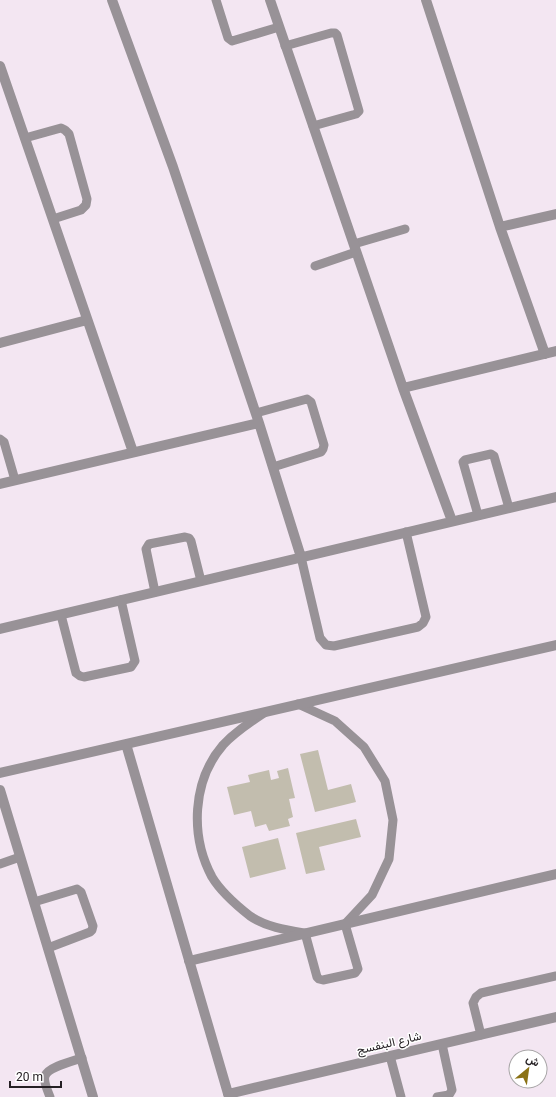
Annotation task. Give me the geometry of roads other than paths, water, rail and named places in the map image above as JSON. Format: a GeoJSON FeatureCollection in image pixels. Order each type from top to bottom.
{"type":"FeatureCollection","features":[{"type":"Feature","properties":{"kind":"street"},"geometry":{"type":"LineString","coordinates":[[112,0],[173,167],[257,418],[301,557]]}},
{"type":"Feature","properties":{"kind":"street"},"geometry":{"type":"LineString","coordinates":[[270,0],[403,388],[452,521]]}},
{"type":"Feature","properties":{"kind":"street"},"geometry":{"type":"LineString","coordinates":[[426,0],[500,227],[545,354]]}},
{"type":"Feature","properties":{"kind":"street"},"geometry":{"type":"LineString","coordinates":[[0,66],[133,452]]}},
{"type":"Feature","properties":{"kind":"street"},"geometry":{"type":"LineString","coordinates":[[500,227],[556,214]]}},
{"type":"Feature","properties":{"kind":"street"},"geometry":{"type":"LineString","coordinates":[[0,343],[88,320]]}},
{"type":"Feature","properties":{"kind":"street"},"geometry":{"type":"LineString","coordinates":[[403,388],[556,351]]}},
{"type":"Feature","properties":{"kind":"street"},"geometry":{"type":"LineString","coordinates":[[0,484],[133,452],[257,418]]}},
{"type":"Feature","properties":{"kind":"street"},"geometry":{"type":"LineString","coordinates":[[0,629],[556,497]]}},
{"type":"Feature","properties":{"kind":"street"},"geometry":{"type":"LineString","coordinates":[[0,773],[556,645]]}},
{"type":"Feature","properties":{"kind":"street"},"geometry":{"type":"LineString","coordinates":[[126,744],[228,1096]]}},
{"type":"Feature","properties":{"kind":"street"},"geometry":{"type":"LineString","coordinates":[[0,790],[93,1097]]}},
{"type":"Feature","properties":{"kind":"street"},"geometry":{"type":"LineString","coordinates":[[189,961],[556,874]]}},
{"type":"Feature","properties":{"kind":"street","name":"شارع البنفسج"},"geometry":{"type":"LineString","coordinates":[[228,1096],[556,1017]]}},
{"type":"Feature","properties":{"kind":"lane"},"geometry":{"type":"LineString","coordinates":[[216,0],[230,40],[232,41],[279,27]]}},
{"type":"Feature","properties":{"kind":"lane"},"geometry":{"type":"LineString","coordinates":[[286,46],[331,33],[336,35],[359,111],[356,114],[313,126]]}},
{"type":"Feature","properties":{"kind":"lane"},"geometry":{"type":"LineString","coordinates":[[25,138],[61,128],[66,130],[69,134],[87,199],[86,205],[81,210],[53,219]]}},
{"type":"Feature","properties":{"kind":"lane"},"geometry":{"type":"LineString","coordinates":[[315,266],[355,248],[405,229]]}},
{"type":"Feature","properties":{"kind":"lane"},"geometry":{"type":"LineString","coordinates":[[257,418],[307,399],[312,402],[324,445],[323,449],[321,452],[273,467]]}},
{"type":"Feature","properties":{"kind":"lane"},"geometry":{"type":"LineString","coordinates":[[0,439],[4,442],[15,480]]}},
{"type":"Feature","properties":{"kind":"lane"},"geometry":{"type":"LineString","coordinates":[[478,515],[463,462],[465,460],[490,454],[494,456],[509,508]]}},
{"type":"Feature","properties":{"kind":"lane"},"geometry":{"type":"LineString","coordinates":[[301,557],[320,638],[326,645],[334,646],[418,627],[426,618],[406,532]]}},
{"type":"Feature","properties":{"kind":"lane"},"geometry":{"type":"LineString","coordinates":[[155,592],[146,548],[149,544],[185,537],[189,538],[191,540],[201,581]]}},
{"type":"Feature","properties":{"kind":"lane"},"geometry":{"type":"LineString","coordinates":[[61,614],[76,673],[84,677],[131,667],[135,661],[121,600]]}},
{"type":"Feature","properties":{"kind":"lane"},"geometry":{"type":"LineString","coordinates":[[267,712],[243,727],[223,746],[208,770],[199,796],[196,824],[201,852],[213,877],[230,899],[252,917],[277,928],[305,934],[319,980],[355,973],[358,969],[345,924],[372,895],[388,859],[393,820],[385,781],[364,747],[335,721],[298,704]]}},
{"type":"Feature","properties":{"kind":"lane"},"geometry":{"type":"LineString","coordinates":[[0,864],[20,857]]}},
{"type":"Feature","properties":{"kind":"lane"},"geometry":{"type":"LineString","coordinates":[[34,902],[77,889],[81,892],[93,926],[90,932],[48,948]]}},
{"type":"Feature","properties":{"kind":"lane"},"geometry":{"type":"LineString","coordinates":[[482,1035],[473,1003],[480,993],[556,976]]}},
{"type":"Feature","properties":{"kind":"lane"},"geometry":{"type":"LineString","coordinates":[[437,1097],[449,1095],[452,1090],[442,1044]]}},
{"type":"Feature","properties":{"kind":"lane"},"geometry":{"type":"LineString","coordinates":[[390,1056],[401,1097]]}},
{"type":"Feature","properties":{"kind":"lane"},"geometry":{"type":"LineString","coordinates":[[50,1097],[45,1081],[45,1075],[50,1070],[82,1058]]}}]}
